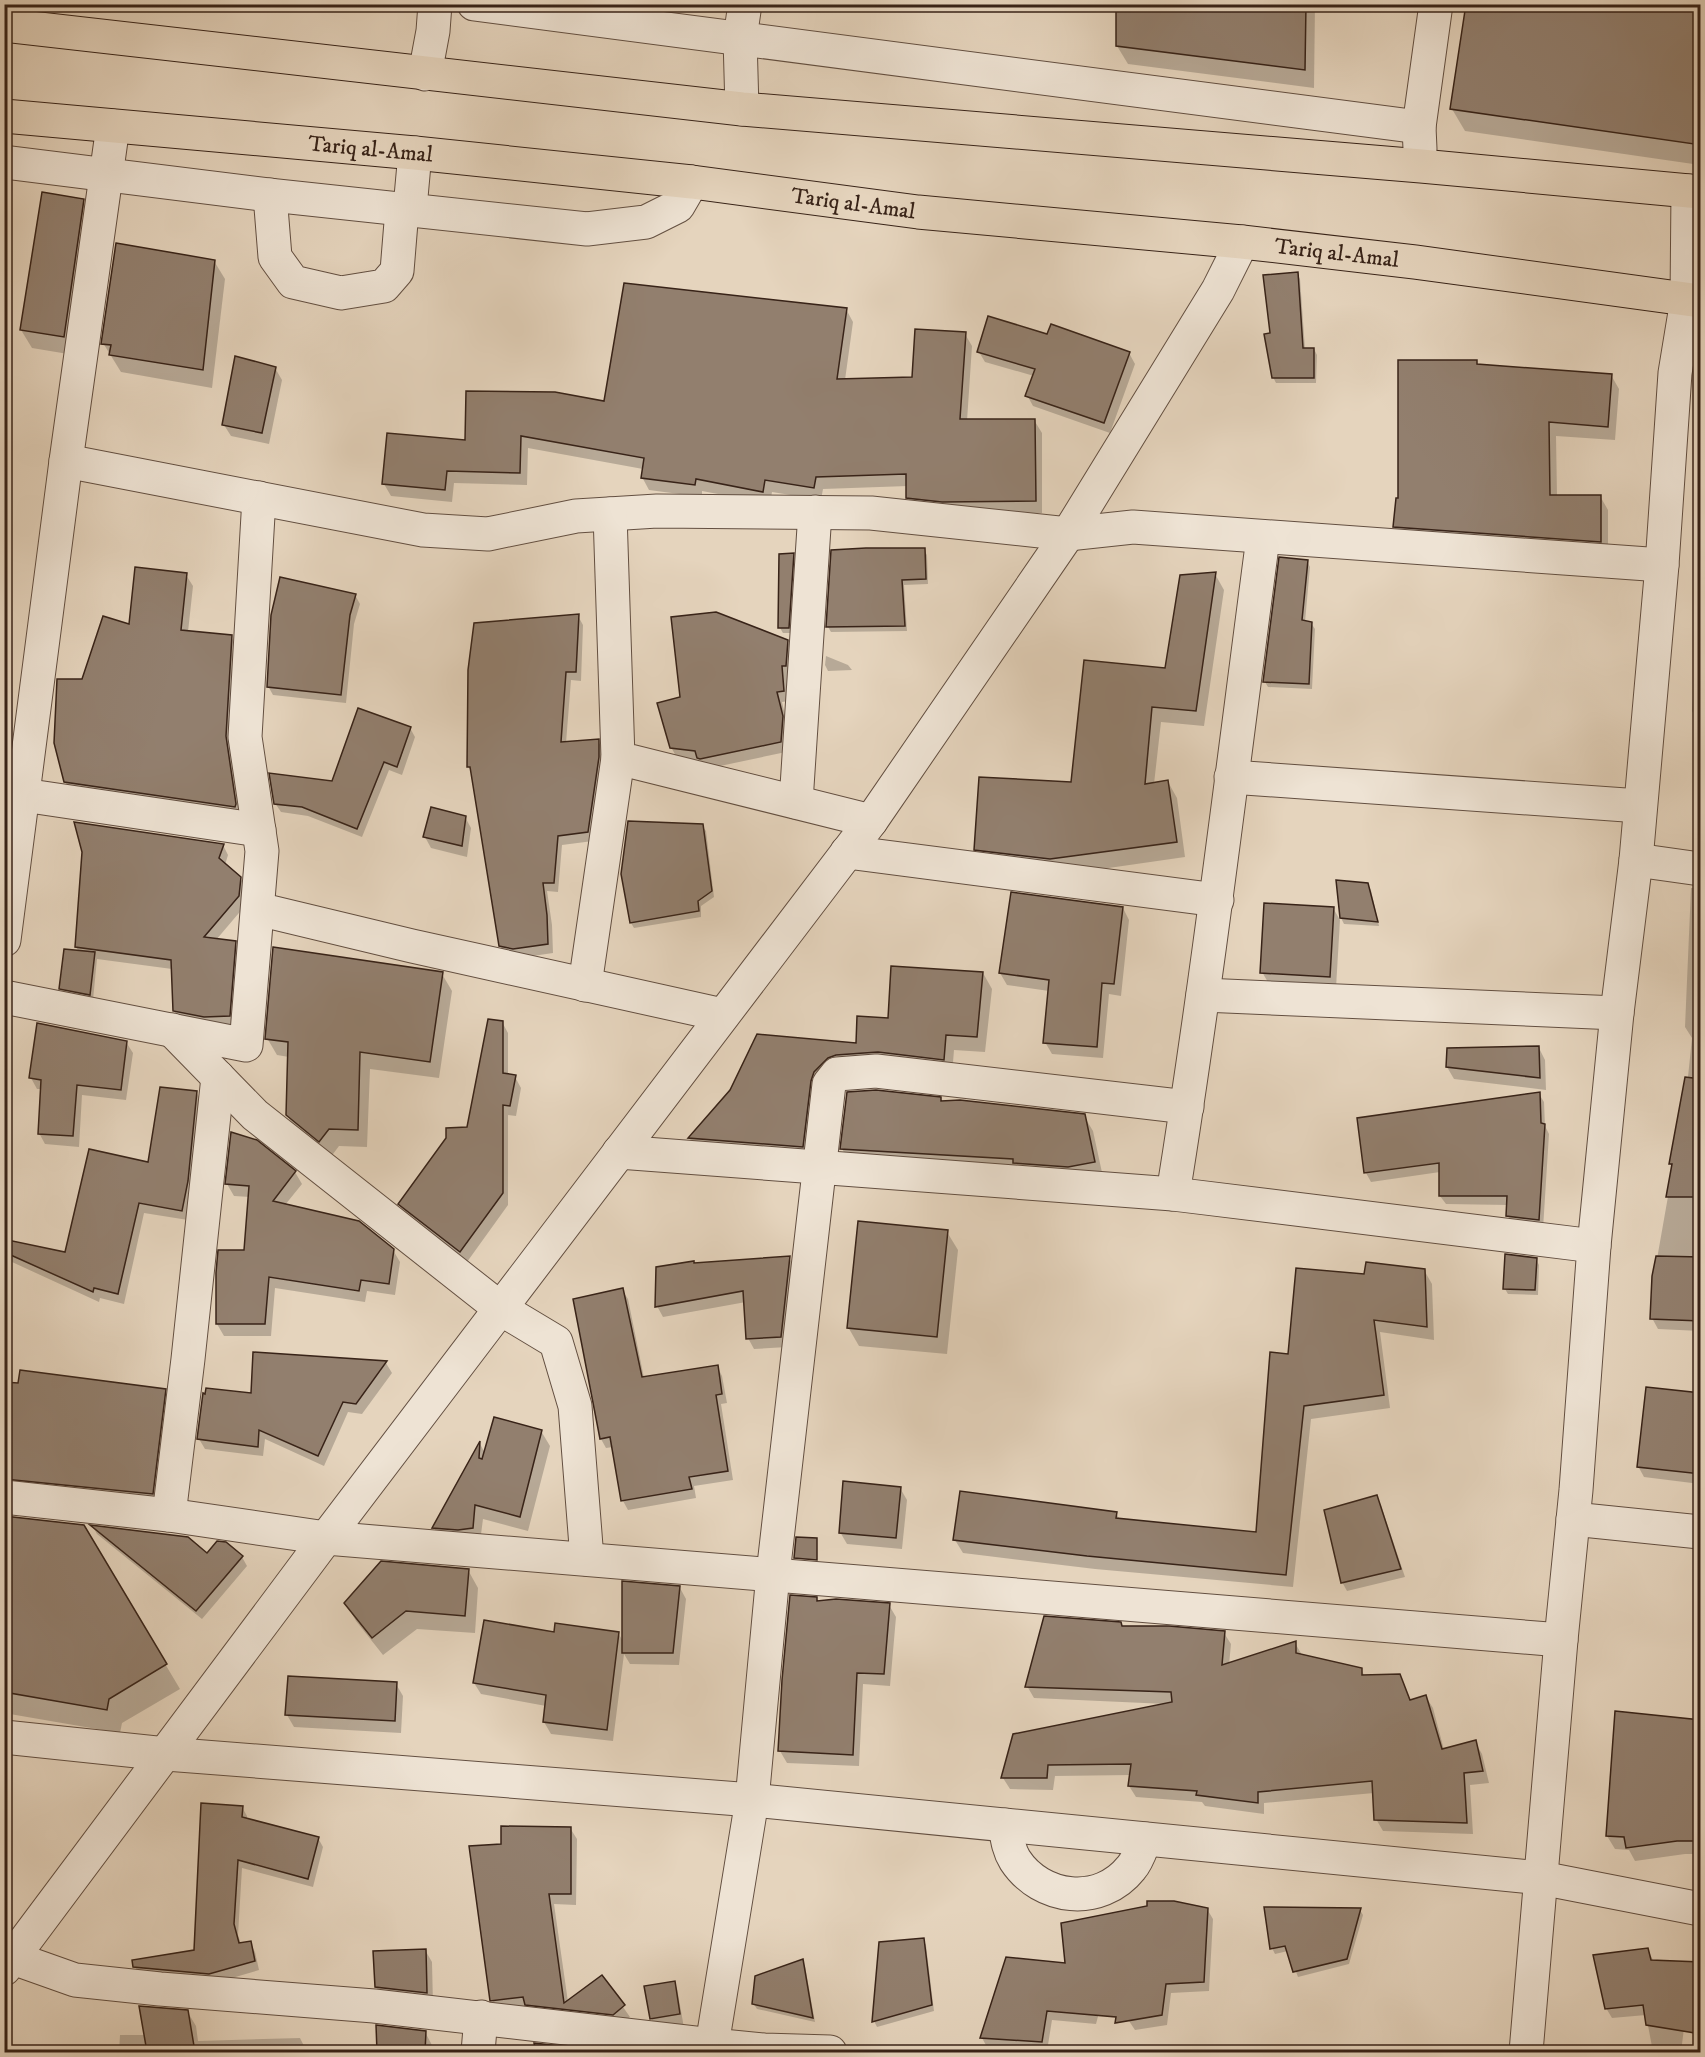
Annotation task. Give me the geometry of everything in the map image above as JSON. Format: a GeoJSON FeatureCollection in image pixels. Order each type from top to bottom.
{"type":"FeatureCollection","features":[{"type":"Feature","properties":{"kind":"highway"},"geometry":{"type":"LineString","coordinates":[[10,18],[425,74],[742,109],[1421,166],[1694,192]]}},
{"type":"Feature","properties":{"kind":"highway","name":"Tariq al-Amal"},"geometry":{"type":"LineString","coordinates":[[4,116],[415,153],[692,182],[918,212],[1415,262],[1694,301]]}},
{"type":"Feature","properties":{"kind":"street"},"geometry":{"type":"LineString","coordinates":[[425,74],[433,31],[435,4]]}},
{"type":"Feature","properties":{"kind":"street"},"geometry":{"type":"LineString","coordinates":[[474,4],[1419,127]]}},
{"type":"Feature","properties":{"kind":"street"},"geometry":{"type":"LineString","coordinates":[[742,109],[740,38],[745,4]]}},
{"type":"Feature","properties":{"kind":"street"},"geometry":{"type":"LineString","coordinates":[[1421,166],[1419,127],[1436,4]]}},
{"type":"Feature","properties":{"kind":"street"},"geometry":{"type":"LineString","coordinates":[[4,940],[8,887],[23,795],[66,461],[113,126]]}},
{"type":"Feature","properties":{"kind":"street"},"geometry":{"type":"LineString","coordinates":[[270,195],[275,257],[293,282],[341,293],[384,286],[397,271],[415,153]]}},
{"type":"Feature","properties":{"kind":"street"},"geometry":{"type":"LineString","coordinates":[[4,162],[270,195],[587,229],[646,222],[678,206],[692,182]]}},
{"type":"Feature","properties":{"kind":"street"},"geometry":{"type":"LineString","coordinates":[[1526,2052],[1573,1519],[1594,1246],[1617,1013],[1636,860],[1662,564],[1675,373],[1694,301],[1694,192]]}},
{"type":"Feature","properties":{"kind":"street"},"geometry":{"type":"LineString","coordinates":[[830,2052],[712,2049],[374,2006],[75,1980],[7,1961],[871,821],[1068,534],[1218,290],[1242,243]]}},
{"type":"Feature","properties":{"kind":"street"},"geometry":{"type":"LineString","coordinates":[[66,461],[423,530],[488,534],[576,516],[657,511],[871,513],[1068,534],[1133,527],[1263,538],[1662,564]]}},
{"type":"Feature","properties":{"kind":"street"},"geometry":{"type":"LineString","coordinates":[[4,997],[246,1045],[262,850],[245,737],[259,498]]}},
{"type":"Feature","properties":{"kind":"street"},"geometry":{"type":"LineString","coordinates":[[796,802],[815,512]]}},
{"type":"Feature","properties":{"kind":"street"},"geometry":{"type":"LineString","coordinates":[[585,985],[618,759],[610,514]]}},
{"type":"Feature","properties":{"kind":"street"},"geometry":{"type":"LineString","coordinates":[[1173,1194],[1217,900],[1263,538]]}},
{"type":"Feature","properties":{"kind":"street"},"geometry":{"type":"LineString","coordinates":[[618,759],[871,821]]}},
{"type":"Feature","properties":{"kind":"street"},"geometry":{"type":"LineString","coordinates":[[1231,777],[1640,806]]}},
{"type":"Feature","properties":{"kind":"street"},"geometry":{"type":"LineString","coordinates":[[23,795],[259,830]]}},
{"type":"Feature","properties":{"kind":"street"},"geometry":{"type":"LineString","coordinates":[[847,852],[1217,900]]}},
{"type":"Feature","properties":{"kind":"street"},"geometry":{"type":"LineString","coordinates":[[1636,860],[1701,869]]}},
{"type":"Feature","properties":{"kind":"street"},"geometry":{"type":"LineString","coordinates":[[258,909],[723,1015]]}},
{"type":"Feature","properties":{"kind":"street"},"geometry":{"type":"LineString","coordinates":[[1203,995],[1617,1013]]}},
{"type":"Feature","properties":{"kind":"street"},"geometry":{"type":"LineString","coordinates":[[172,1030],[255,1115],[501,1308],[556,1342],[575,1406],[586,1559]]}},
{"type":"Feature","properties":{"kind":"street"},"geometry":{"type":"LineString","coordinates":[[712,2049],[752,1800],[773,1574],[829,1084],[837,1074],[876,1071],[1187,1107]]}},
{"type":"Feature","properties":{"kind":"street"},"geometry":{"type":"LineString","coordinates":[[169,1515],[218,1077]]}},
{"type":"Feature","properties":{"kind":"street"},"geometry":{"type":"LineString","coordinates":[[619,1152],[1173,1194],[1594,1246]]}},
{"type":"Feature","properties":{"kind":"street"},"geometry":{"type":"LineString","coordinates":[[4,1497],[169,1515],[326,1538],[1561,1640]]}},
{"type":"Feature","properties":{"kind":"street"},"geometry":{"type":"LineString","coordinates":[[1573,1519],[1701,1532]]}},
{"type":"Feature","properties":{"kind":"street"},"geometry":{"type":"LineString","coordinates":[[4,1737],[166,1754],[752,1800],[1541,1878],[1701,1909]]}},
{"type":"Feature","properties":{"kind":"street"},"geometry":{"type":"LineString","coordinates":[[1005,1825],[1007,1842],[1024,1873],[1046,1888],[1072,1894],[1104,1889],[1118,1880],[1131,1868],[1145,1839]]}},
{"type":"Feature","properties":{"kind":"street"},"geometry":{"type":"LineString","coordinates":[[477,2052],[481,2018]]}},
{"type":"Feature","properties":{"kind":"building"},"geometry":{"type":"Polygon","coordinates":[[[1116,4],[1306,4],[1305,70],[1116,46],[1116,4]]]}},
{"type":"Feature","properties":{"kind":"building"},"geometry":{"type":"Polygon","coordinates":[[[1466,4],[1701,4],[1701,145],[1450,109],[1466,4]]]}},
{"type":"Feature","properties":{"kind":"building"},"geometry":{"type":"Polygon","coordinates":[[[42,192],[84,199],[64,337],[20,330],[42,192]]]}},
{"type":"Feature","properties":{"kind":"building"},"geometry":{"type":"Polygon","coordinates":[[[116,243],[215,260],[203,370],[109,355],[111,345],[101,344],[116,243]]]}},
{"type":"Feature","properties":{"kind":"building"},"geometry":{"type":"Polygon","coordinates":[[[1298,272],[1303,348],[1314,348],[1314,378],[1272,378],[1264,334],[1270,333],[1263,275],[1298,272]]]}},
{"type":"Feature","properties":{"kind":"building"},"geometry":{"type":"Polygon","coordinates":[[[624,283],[847,308],[837,379],[912,377],[915,329],[966,332],[960,419],[1035,419],[1036,501],[942,502],[906,498],[906,474],[816,477],[814,488],[765,480],[763,492],[696,479],[695,485],[641,478],[644,458],[521,436],[520,473],[447,471],[445,490],[382,484],[387,433],[465,440],[466,391],[555,392],[604,401],[624,283]]]}},
{"type":"Feature","properties":{"kind":"building"},"geometry":{"type":"Polygon","coordinates":[[[988,316],[1047,334],[1051,324],[1130,352],[1104,423],[1025,396],[1035,369],[977,352],[988,316]]]}},
{"type":"Feature","properties":{"kind":"building"},"geometry":{"type":"Polygon","coordinates":[[[235,356],[276,367],[262,433],[222,425],[235,356]]]}},
{"type":"Feature","properties":{"kind":"building"},"geometry":{"type":"Polygon","coordinates":[[[1398,360],[1477,360],[1477,364],[1612,374],[1608,427],[1549,422],[1550,495],[1601,495],[1601,542],[1393,527],[1396,498],[1398,498],[1398,360]]]}},
{"type":"Feature","properties":{"kind":"building"},"geometry":{"type":"Polygon","coordinates":[[[925,548],[926,579],[902,580],[905,626],[826,627],[831,550],[925,548]]]}},
{"type":"Feature","properties":{"kind":"building"},"geometry":{"type":"Polygon","coordinates":[[[794,553],[789,628],[778,628],[779,554],[794,553]]]}},
{"type":"Feature","properties":{"kind":"building"},"geometry":{"type":"Polygon","coordinates":[[[1279,557],[1308,560],[1302,620],[1312,622],[1309,684],[1263,682],[1279,557]]]}},
{"type":"Feature","properties":{"kind":"building"},"geometry":{"type":"Polygon","coordinates":[[[135,567],[187,573],[181,630],[232,635],[226,736],[235,807],[64,782],[54,743],[57,679],[82,679],[103,616],[129,624],[135,567]]]}},
{"type":"Feature","properties":{"kind":"building"},"geometry":{"type":"Polygon","coordinates":[[[1216,572],[1196,711],[1152,707],[1145,784],[1168,780],[1177,842],[1050,859],[974,850],[979,777],[1071,782],[1084,660],[1165,668],[1180,575],[1216,572]]]}},
{"type":"Feature","properties":{"kind":"building"},"geometry":{"type":"Polygon","coordinates":[[[280,577],[356,594],[350,615],[341,695],[267,687],[271,615],[280,577]]]}},
{"type":"Feature","properties":{"kind":"building"},"geometry":{"type":"Polygon","coordinates":[[[716,612],[788,640],[786,666],[782,666],[784,691],[777,692],[783,716],[781,742],[700,759],[697,758],[695,751],[670,748],[657,703],[680,697],[671,617],[716,612]]]}},
{"type":"Feature","properties":{"kind":"building"},"geometry":{"type":"Polygon","coordinates":[[[579,614],[576,672],[566,672],[561,742],[599,739],[599,757],[588,832],[558,836],[554,883],[543,883],[548,944],[513,949],[499,946],[470,767],[467,767],[468,670],[474,623],[579,614]]]}},
{"type":"Feature","properties":{"kind":"building"},"geometry":{"type":"Polygon","coordinates":[[[358,708],[411,727],[397,767],[384,762],[357,829],[302,807],[274,804],[269,773],[332,781],[358,708]]]}},
{"type":"Feature","properties":{"kind":"building"},"geometry":{"type":"Polygon","coordinates":[[[431,807],[466,816],[462,846],[423,837],[431,807]]]}},
{"type":"Feature","properties":{"kind":"building"},"geometry":{"type":"Polygon","coordinates":[[[628,821],[703,824],[712,891],[698,901],[699,911],[630,923],[621,874],[628,821]]]}},
{"type":"Feature","properties":{"kind":"building"},"geometry":{"type":"Polygon","coordinates":[[[74,822],[224,844],[219,858],[241,877],[239,896],[204,937],[236,941],[230,1016],[204,1017],[173,1011],[171,960],[75,947],[82,852],[74,822]]]}},
{"type":"Feature","properties":{"kind":"building"},"geometry":{"type":"Polygon","coordinates":[[[1336,880],[1368,883],[1378,922],[1340,918],[1336,880]]]}},
{"type":"Feature","properties":{"kind":"building"},"geometry":{"type":"Polygon","coordinates":[[[1011,892],[1123,907],[1114,984],[1102,983],[1097,1047],[1043,1043],[1049,980],[999,973],[1011,892]]]}},
{"type":"Feature","properties":{"kind":"building"},"geometry":{"type":"Polygon","coordinates":[[[1264,903],[1334,907],[1330,977],[1260,973],[1264,903]]]}},
{"type":"Feature","properties":{"kind":"building"},"geometry":{"type":"Polygon","coordinates":[[[273,947],[443,972],[430,1062],[360,1052],[358,1130],[329,1129],[319,1142],[286,1115],[288,1042],[265,1039],[273,947]]]}},
{"type":"Feature","properties":{"kind":"building"},"geometry":{"type":"Polygon","coordinates":[[[64,949],[95,952],[90,995],[59,989],[64,949]]]}},
{"type":"Feature","properties":{"kind":"building"},"geometry":{"type":"Polygon","coordinates":[[[891,966],[983,972],[977,1037],[946,1035],[944,1060],[878,1052],[836,1055],[828,1058],[814,1072],[811,1081],[803,1147],[688,1138],[730,1090],[757,1034],[856,1043],[857,1016],[888,1018],[891,966]]]}},
{"type":"Feature","properties":{"kind":"building"},"geometry":{"type":"Polygon","coordinates":[[[488,1019],[503,1021],[503,1073],[516,1075],[510,1106],[503,1105],[503,1193],[460,1252],[398,1204],[446,1138],[446,1128],[467,1127],[488,1019]]]}},
{"type":"Feature","properties":{"kind":"building"},"geometry":{"type":"Polygon","coordinates":[[[37,1023],[127,1041],[121,1090],[77,1085],[73,1136],[38,1134],[41,1080],[29,1078],[37,1023]]]}},
{"type":"Feature","properties":{"kind":"building"},"geometry":{"type":"Polygon","coordinates":[[[1539,1046],[1540,1078],[1446,1067],[1447,1048],[1539,1046]]]}},
{"type":"Feature","properties":{"kind":"building"},"geometry":{"type":"Polygon","coordinates":[[[1685,1077],[1701,1079],[1701,1197],[1666,1197],[1672,1164],[1669,1164],[1685,1077]]]}},
{"type":"Feature","properties":{"kind":"building"},"geometry":{"type":"Polygon","coordinates":[[[160,1087],[197,1091],[188,1181],[182,1211],[139,1203],[118,1294],[94,1288],[93,1292],[4,1252],[8,1240],[65,1252],[89,1149],[148,1162],[160,1087]]]}},
{"type":"Feature","properties":{"kind":"building"},"geometry":{"type":"Polygon","coordinates":[[[876,1090],[941,1097],[941,1101],[960,1100],[1085,1114],[1095,1162],[1068,1167],[1013,1163],[1013,1159],[840,1149],[847,1092],[876,1090]]]}},
{"type":"Feature","properties":{"kind":"building"},"geometry":{"type":"Polygon","coordinates":[[[1540,1092],[1541,1123],[1545,1124],[1539,1220],[1506,1216],[1507,1196],[1439,1196],[1439,1163],[1364,1173],[1357,1118],[1540,1092]]]}},
{"type":"Feature","properties":{"kind":"building"},"geometry":{"type":"Polygon","coordinates":[[[231,1132],[257,1140],[296,1171],[273,1201],[359,1221],[394,1249],[389,1284],[361,1280],[359,1291],[269,1277],[265,1324],[216,1324],[218,1250],[244,1250],[249,1186],[225,1184],[231,1132]]]}},
{"type":"Feature","properties":{"kind":"building"},"geometry":{"type":"Polygon","coordinates":[[[858,1221],[948,1230],[937,1337],[847,1328],[858,1221]]]}},
{"type":"Feature","properties":{"kind":"building"},"geometry":{"type":"Polygon","coordinates":[[[1505,1254],[1537,1258],[1535,1290],[1503,1289],[1505,1254]]]}},
{"type":"Feature","properties":{"kind":"building"},"geometry":{"type":"Polygon","coordinates":[[[790,1256],[781,1337],[746,1339],[743,1291],[655,1307],[656,1267],[694,1261],[694,1263],[790,1256]]]}},
{"type":"Feature","properties":{"kind":"building"},"geometry":{"type":"Polygon","coordinates":[[[1656,1256],[1701,1257],[1701,1321],[1650,1319],[1652,1276],[1656,1256]]]}},
{"type":"Feature","properties":{"kind":"building"},"geometry":{"type":"Polygon","coordinates":[[[1366,1262],[1425,1269],[1427,1327],[1374,1320],[1384,1395],[1304,1406],[1286,1575],[1087,1556],[953,1540],[960,1491],[1117,1512],[1116,1518],[1256,1532],[1270,1352],[1288,1354],[1296,1268],[1364,1274],[1366,1262]]]}},
{"type":"Feature","properties":{"kind":"building"},"geometry":{"type":"Polygon","coordinates":[[[623,1288],[642,1377],[718,1365],[722,1394],[716,1395],[728,1471],[689,1477],[692,1489],[621,1501],[610,1437],[600,1439],[573,1299],[623,1288]]]}},
{"type":"Feature","properties":{"kind":"building"},"geometry":{"type":"Polygon","coordinates":[[[253,1352],[387,1361],[356,1404],[343,1402],[318,1456],[259,1430],[258,1447],[197,1439],[203,1393],[205,1394],[206,1388],[251,1393],[253,1352]]]}},
{"type":"Feature","properties":{"kind":"building"},"geometry":{"type":"Polygon","coordinates":[[[20,1370],[166,1389],[153,1494],[4,1479],[4,1382],[18,1383],[20,1370]]]}},
{"type":"Feature","properties":{"kind":"building"},"geometry":{"type":"Polygon","coordinates":[[[1646,1387],[1701,1393],[1701,1474],[1637,1467],[1646,1387]]]}},
{"type":"Feature","properties":{"kind":"building"},"geometry":{"type":"Polygon","coordinates":[[[494,1417],[542,1430],[520,1517],[475,1505],[473,1528],[458,1530],[432,1528],[480,1441],[479,1458],[482,1459],[494,1417]]]}},
{"type":"Feature","properties":{"kind":"building"},"geometry":{"type":"Polygon","coordinates":[[[843,1481],[901,1487],[896,1538],[839,1533],[843,1481]]]}},
{"type":"Feature","properties":{"kind":"building"},"geometry":{"type":"Polygon","coordinates":[[[1377,1495],[1401,1569],[1341,1583],[1324,1510],[1377,1495]]]}},
{"type":"Feature","properties":{"kind":"building"},"geometry":{"type":"Polygon","coordinates":[[[4,1516],[84,1525],[167,1664],[109,1699],[107,1710],[4,1692],[4,1516]]]}},
{"type":"Feature","properties":{"kind":"building"},"geometry":{"type":"Polygon","coordinates":[[[90,1525],[188,1537],[207,1553],[217,1541],[226,1542],[243,1556],[196,1611],[90,1525]]]}},
{"type":"Feature","properties":{"kind":"building"},"geometry":{"type":"Polygon","coordinates":[[[796,1537],[817,1538],[817,1560],[794,1558],[796,1537]]]}},
{"type":"Feature","properties":{"kind":"building"},"geometry":{"type":"Polygon","coordinates":[[[381,1561],[469,1569],[465,1616],[406,1611],[372,1638],[344,1603],[381,1561]]]}},
{"type":"Feature","properties":{"kind":"building"},"geometry":{"type":"Polygon","coordinates":[[[622,1581],[680,1586],[673,1653],[622,1653],[622,1581]]]}},
{"type":"Feature","properties":{"kind":"building"},"geometry":{"type":"Polygon","coordinates":[[[790,1595],[817,1597],[817,1601],[836,1599],[890,1603],[884,1674],[857,1673],[853,1755],[778,1751],[790,1595]]]}},
{"type":"Feature","properties":{"kind":"building"},"geometry":{"type":"Polygon","coordinates":[[[1044,1616],[1121,1622],[1122,1626],[1169,1626],[1225,1631],[1222,1665],[1296,1641],[1296,1653],[1362,1668],[1362,1675],[1400,1674],[1410,1700],[1426,1695],[1442,1749],[1476,1740],[1483,1771],[1464,1773],[1467,1823],[1374,1820],[1372,1781],[1258,1792],[1258,1803],[1196,1795],[1197,1791],[1128,1786],[1131,1764],[1048,1765],[1047,1778],[1001,1778],[1013,1734],[1172,1702],[1171,1692],[1025,1687],[1044,1616]]]}},
{"type":"Feature","properties":{"kind":"building"},"geometry":{"type":"Polygon","coordinates":[[[484,1620],[554,1632],[555,1623],[619,1632],[607,1730],[543,1722],[546,1695],[473,1683],[484,1620]]]}},
{"type":"Feature","properties":{"kind":"building"},"geometry":{"type":"Polygon","coordinates":[[[288,1676],[397,1682],[395,1721],[285,1715],[288,1676]]]}},
{"type":"Feature","properties":{"kind":"building"},"geometry":{"type":"Polygon","coordinates":[[[1615,1711],[1701,1720],[1701,1841],[1677,1841],[1626,1848],[1624,1837],[1606,1836],[1615,1711]]]}},
{"type":"Feature","properties":{"kind":"building"},"geometry":{"type":"Polygon","coordinates":[[[201,1803],[243,1806],[242,1817],[319,1837],[308,1879],[238,1860],[234,1924],[239,1943],[251,1941],[255,1961],[209,1974],[133,1967],[132,1960],[194,1950],[201,1803]]]}},
{"type":"Feature","properties":{"kind":"building"},"geometry":{"type":"Polygon","coordinates":[[[501,1826],[571,1827],[571,1894],[549,1894],[564,2003],[602,1975],[625,2005],[613,2015],[525,2005],[523,1997],[490,2001],[469,1846],[501,1844],[501,1826]]]}},
{"type":"Feature","properties":{"kind":"building"},"geometry":{"type":"Polygon","coordinates":[[[1147,1901],[1174,1901],[1208,1908],[1204,1982],[1166,1984],[1162,2015],[1115,2023],[1116,2017],[1047,2011],[1042,2042],[980,2038],[1006,1957],[1065,1963],[1061,1923],[1147,1906],[1147,1901]]]}},
{"type":"Feature","properties":{"kind":"building"},"geometry":{"type":"Polygon","coordinates":[[[1264,1907],[1361,1908],[1347,1959],[1293,1972],[1285,1946],[1270,1949],[1264,1907]]]}},
{"type":"Feature","properties":{"kind":"building"},"geometry":{"type":"Polygon","coordinates":[[[924,1938],[932,2005],[872,2022],[879,1942],[924,1938]]]}},
{"type":"Feature","properties":{"kind":"building"},"geometry":{"type":"Polygon","coordinates":[[[1648,1948],[1651,1960],[1701,1962],[1701,2034],[1646,2025],[1643,2005],[1605,2009],[1593,1955],[1648,1948]]]}},
{"type":"Feature","properties":{"kind":"building"},"geometry":{"type":"Polygon","coordinates":[[[426,1949],[427,1993],[375,1987],[373,1951],[426,1949]]]}},
{"type":"Feature","properties":{"kind":"building"},"geometry":{"type":"Polygon","coordinates":[[[803,1959],[813,2018],[752,2004],[755,1976],[803,1959]]]}},
{"type":"Feature","properties":{"kind":"building"},"geometry":{"type":"Polygon","coordinates":[[[675,1981],[680,2014],[650,2019],[644,1986],[675,1981]]]}},
{"type":"Feature","properties":{"kind":"building"},"geometry":{"type":"Polygon","coordinates":[[[139,2006],[188,2010],[195,2052],[147,2052],[139,2006]]]}},
{"type":"Feature","properties":{"kind":"building"},"geometry":{"type":"Polygon","coordinates":[[[376,2025],[426,2031],[425,2052],[377,2052],[376,2025]]]}},
{"type":"Feature","properties":{"kind":"building"},"geometry":{"type":"Polygon","coordinates":[[[534,2043],[569,2047],[562,2052],[536,2052],[534,2043]]]}}]}
